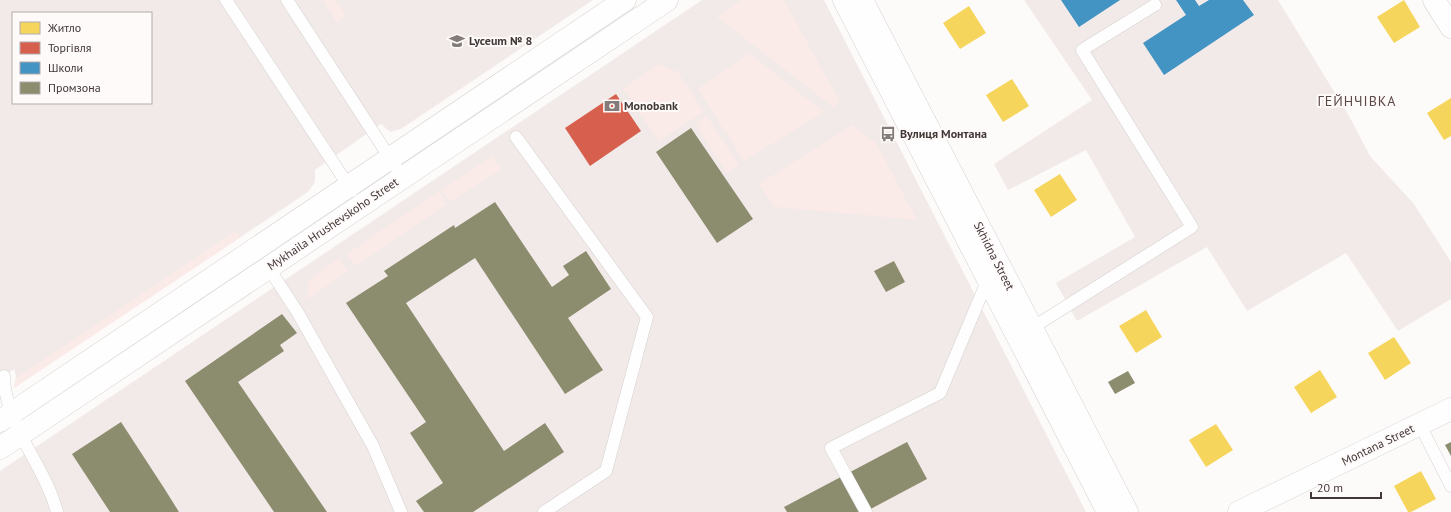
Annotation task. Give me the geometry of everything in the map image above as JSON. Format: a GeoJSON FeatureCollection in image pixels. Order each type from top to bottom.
{"type":"FeatureCollection","features":[{"type":"Feature","properties":{"kind":"main road","name":"Mykhaila Hrushevskoho Street"},"geometry":{"type":"LineString","coordinates":[[6,417],[625,0]]}},
{"type":"Feature","properties":{"kind":"main road","name":"Mykhaila Hrushevskoho Street"},"geometry":{"type":"LineString","coordinates":[[0,448],[667,0]]}},
{"type":"Feature","properties":{"kind":"main road","name":"Skhidna Street"},"geometry":{"type":"LineString","coordinates":[[844,0],[988,279],[1025,332],[1127,512]]}},
{"type":"Feature","properties":{"kind":"main road","name":"Skhidna Street"},"geometry":{"type":"LineString","coordinates":[[862,0],[1025,332],[1108,512]]}},
{"type":"Feature","properties":{"kind":"main road","name":"Montana Street"},"geometry":{"type":"LineString","coordinates":[[1239,512],[1451,409]]}},
{"type":"Feature","properties":{"kind":"lane"},"geometry":{"type":"LineString","coordinates":[[226,0],[361,205]]}},
{"type":"Feature","properties":{"kind":"lane"},"geometry":{"type":"LineString","coordinates":[[287,0],[403,178]]}},
{"type":"Feature","properties":{"kind":"lane"},"geometry":{"type":"LineString","coordinates":[[1025,332],[1192,227],[1082,50],[1155,4]]}},
{"type":"Feature","properties":{"kind":"lane"},"geometry":{"type":"LineString","coordinates":[[516,137],[647,316],[606,471],[544,512]]}},
{"type":"Feature","properties":{"kind":"lane"},"geometry":{"type":"LineString","coordinates":[[268,267],[298,313],[373,446],[401,512]]}},
{"type":"Feature","properties":{"kind":"lane"},"geometry":{"type":"LineString","coordinates":[[866,512],[831,448],[940,393],[988,279]]}},
{"type":"Feature","properties":{"kind":"lane"},"geometry":{"type":"LineString","coordinates":[[4,376],[6,417],[21,434],[52,494],[57,512]]}},
{"type":"Feature","properties":{"kind":"lane"},"geometry":{"type":"LineString","coordinates":[[1420,425],[1451,486]]}},
{"type":"Feature","properties":{"kind":"shaded area"},"geometry":{"type":"Polygon","coordinates":[[[0,0],[593,0],[401,129],[390,132],[381,124],[315,170],[315,182],[308,192],[14,388],[16,376],[14,369],[0,379],[0,0]]]}},
{"type":"Feature","properties":{"kind":"shaded area"},"geometry":{"type":"Polygon","coordinates":[[[323,0],[336,0],[346,16],[337,23],[323,0]]]}},
{"type":"Feature","properties":{"kind":"shaded area"},"geometry":{"type":"Polygon","coordinates":[[[702,0],[824,0],[1086,512],[0,512],[0,471],[702,0]]]}},
{"type":"Feature","properties":{"kind":"shaded area"},"geometry":{"type":"Polygon","coordinates":[[[741,0],[784,0],[840,102],[833,107],[717,17],[741,0]]]}},
{"type":"Feature","properties":{"kind":"shaded area"},"geometry":{"type":"Polygon","coordinates":[[[1024,0],[1278,0],[1349,116],[1370,156],[1414,204],[1451,262],[1451,299],[1398,331],[1346,253],[1247,311],[1207,247],[1077,321],[1056,283],[1135,237],[1086,150],[1008,190],[994,164],[1092,100],[1024,0]]]}},
{"type":"Feature","properties":{"kind":"shaded area"},"geometry":{"type":"Polygon","coordinates":[[[749,53],[824,112],[744,161],[698,89],[749,53]]]}},
{"type":"Feature","properties":{"kind":"shaded area"},"geometry":{"type":"Polygon","coordinates":[[[658,64],[678,72],[704,112],[659,141],[623,89],[658,64]]]}},
{"type":"Feature","properties":{"kind":"shaded area"},"geometry":{"type":"Polygon","coordinates":[[[707,116],[739,165],[727,173],[695,124],[707,116]]]}},
{"type":"Feature","properties":{"kind":"shaded area"},"geometry":{"type":"Polygon","coordinates":[[[852,125],[876,143],[917,220],[774,207],[759,184],[852,125]]]}},
{"type":"Feature","properties":{"kind":"shaded area"},"geometry":{"type":"Polygon","coordinates":[[[492,156],[502,169],[450,202],[441,190],[492,156]]]}},
{"type":"Feature","properties":{"kind":"shaded area"},"geometry":{"type":"Polygon","coordinates":[[[439,191],[447,204],[356,266],[347,254],[439,191]]]}},
{"type":"Feature","properties":{"kind":"shaded area"},"geometry":{"type":"Polygon","coordinates":[[[235,231],[241,237],[14,388],[16,378],[235,231]]]}},
{"type":"Feature","properties":{"kind":"shaded area"},"geometry":{"type":"Polygon","coordinates":[[[339,258],[348,271],[307,300],[309,280],[339,258]]]}},
{"type":"Feature","properties":{"kind":"building: Житло"},"geometry":{"type":"Polygon","coordinates":[[[1404,0],[1420,27],[1394,43],[1377,17],[1404,0]]]}},
{"type":"Feature","properties":{"kind":"building: Житло"},"geometry":{"type":"Polygon","coordinates":[[[969,6],[986,33],[960,49],[943,23],[969,6]]]}},
{"type":"Feature","properties":{"kind":"building: Житло"},"geometry":{"type":"Polygon","coordinates":[[[1012,79],[1029,106],[1003,122],[986,95],[1012,79]]]}},
{"type":"Feature","properties":{"kind":"building: Житло"},"geometry":{"type":"Polygon","coordinates":[[[1451,98],[1451,136],[1444,140],[1427,113],[1451,98]]]}},
{"type":"Feature","properties":{"kind":"building: Житло"},"geometry":{"type":"Polygon","coordinates":[[[1060,174],[1077,200],[1051,217],[1034,190],[1060,174]]]}},
{"type":"Feature","properties":{"kind":"building: Житло"},"geometry":{"type":"Polygon","coordinates":[[[1146,310],[1162,337],[1136,353],[1119,326],[1146,310]]]}},
{"type":"Feature","properties":{"kind":"building: Житло"},"geometry":{"type":"Polygon","coordinates":[[[1394,337],[1411,363],[1385,380],[1368,353],[1394,337]]]}},
{"type":"Feature","properties":{"kind":"building: Житло"},"geometry":{"type":"Polygon","coordinates":[[[1320,370],[1337,397],[1311,413],[1294,387],[1320,370]]]}},
{"type":"Feature","properties":{"kind":"building: Житло"},"geometry":{"type":"Polygon","coordinates":[[[1216,424],[1233,450],[1206,467],[1189,440],[1216,424]]]}},
{"type":"Feature","properties":{"kind":"building: Житло"},"geometry":{"type":"Polygon","coordinates":[[[1421,471],[1436,499],[1411,512],[1408,512],[1394,486],[1421,471]]]}},
{"type":"Feature","properties":{"kind":"building: Торгівля"},"geometry":{"type":"Polygon","coordinates":[[[616,94],[641,131],[590,166],[565,128],[616,94]]]}},
{"type":"Feature","properties":{"kind":"building: Школи"},"geometry":{"type":"Polygon","coordinates":[[[1061,0],[1120,0],[1079,27],[1061,0]]]}},
{"type":"Feature","properties":{"kind":"building: Школи"},"geometry":{"type":"Polygon","coordinates":[[[1176,0],[1195,0],[1199,6],[1209,0],[1243,0],[1254,15],[1164,75],[1143,43],[1186,15],[1176,0]]]}},
{"type":"Feature","properties":{"kind":"building: Промзона"},"geometry":{"type":"Polygon","coordinates":[[[691,128],[753,219],[717,243],[656,152],[691,128]]]}},
{"type":"Feature","properties":{"kind":"building: Промзона"},"geometry":{"type":"Polygon","coordinates":[[[495,202],[552,287],[569,275],[563,266],[586,251],[611,289],[568,318],[603,370],[565,394],[475,258],[406,303],[504,451],[545,423],[564,452],[473,512],[424,512],[416,501],[443,483],[410,433],[426,422],[346,303],[388,276],[384,271],[454,225],[455,228],[495,202]]]}},
{"type":"Feature","properties":{"kind":"building: Промзона"},"geometry":{"type":"Polygon","coordinates":[[[894,261],[905,282],[886,292],[874,271],[894,261]]]}},
{"type":"Feature","properties":{"kind":"building: Промзона"},"geometry":{"type":"Polygon","coordinates":[[[282,314],[297,333],[280,345],[284,351],[238,382],[327,512],[274,512],[185,381],[282,314]]]}},
{"type":"Feature","properties":{"kind":"building: Промзона"},"geometry":{"type":"Polygon","coordinates":[[[1128,371],[1135,383],[1115,394],[1108,382],[1128,371]]]}},
{"type":"Feature","properties":{"kind":"building: Промзона"},"geometry":{"type":"Polygon","coordinates":[[[121,422],[179,512],[110,512],[72,454],[121,422]]]}},
{"type":"Feature","properties":{"kind":"building: Промзона"},"geometry":{"type":"Polygon","coordinates":[[[907,442],[927,479],[865,512],[787,512],[784,507],[907,442]]]}},
{"type":"Feature","properties":{"kind":"building: Промзона"},"geometry":{"type":"Polygon","coordinates":[[[1451,442],[1451,456],[1445,445],[1451,442]]]}},
{"type":"Feature","properties":{"kind":"place","name":"Lyceum № 8"},"geometry":{"type":"Point","coordinates":[457,41]}},
{"type":"Feature","properties":{"kind":"place","name":"Monobank"},"geometry":{"type":"Point","coordinates":[612,106]}},
{"type":"Feature","properties":{"kind":"place","name":"Вулиця Монтана"},"geometry":{"type":"Point","coordinates":[888,134]}},
{"type":"Feature","properties":{"kind":"district","name":"ГЕЙНЧІВКА"},"geometry":{"type":"Point","coordinates":[1357,101]}}]}
